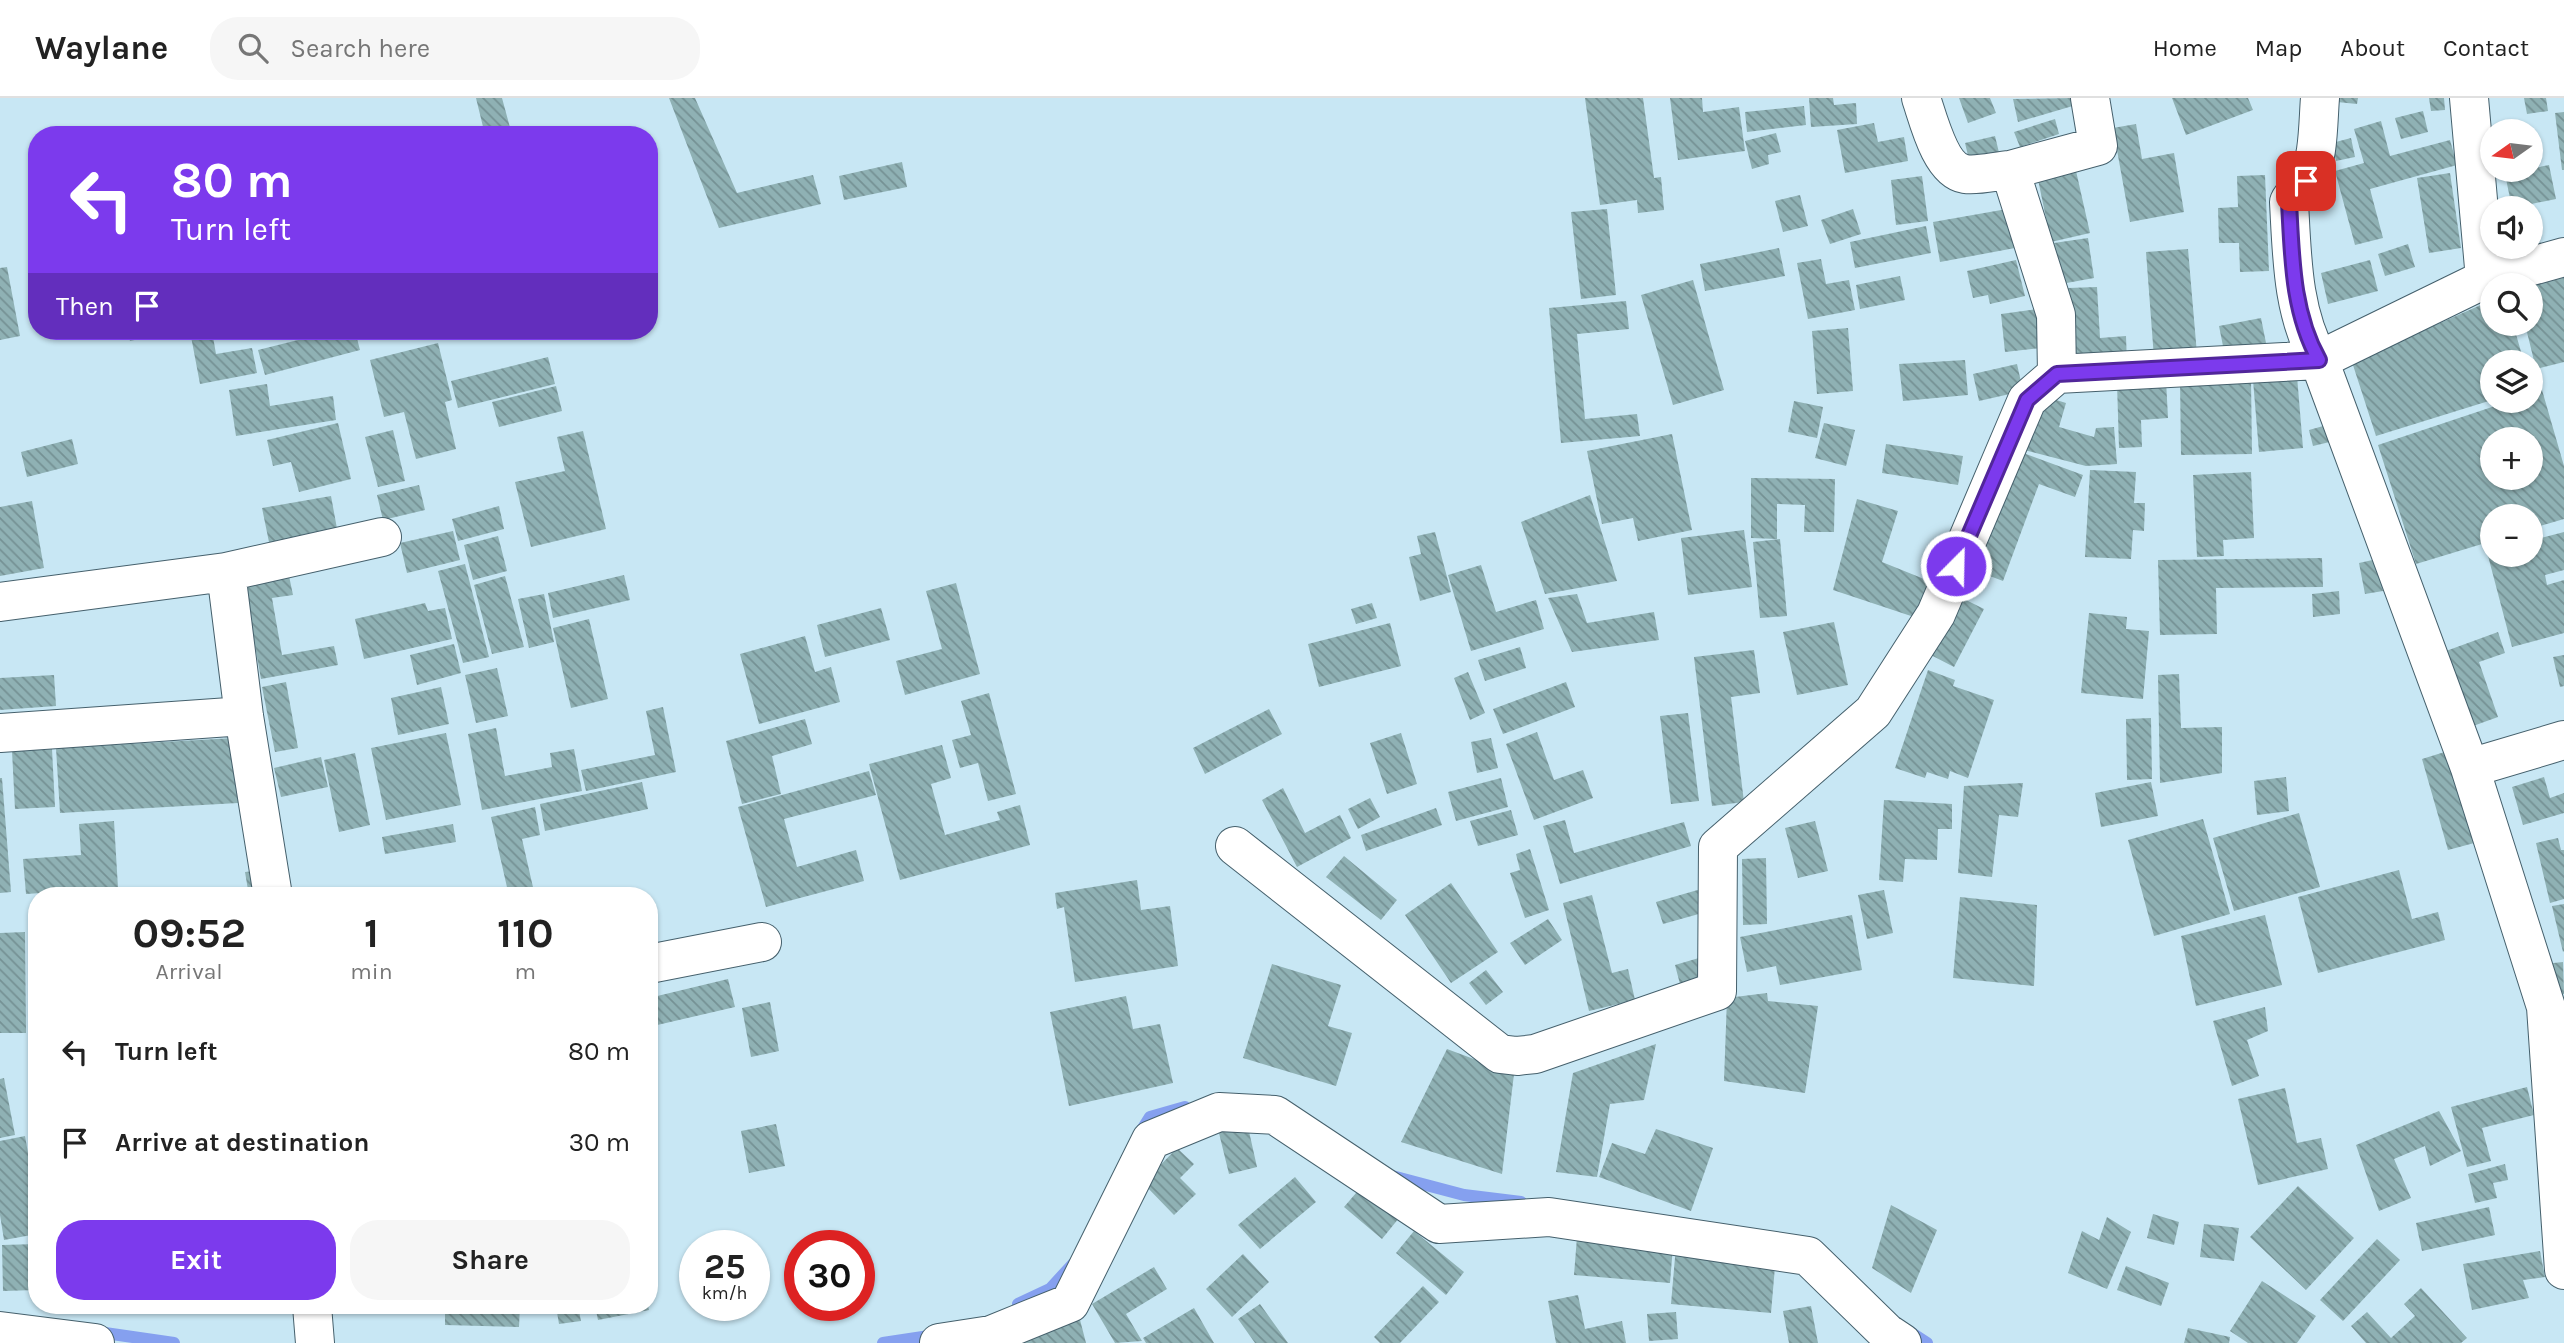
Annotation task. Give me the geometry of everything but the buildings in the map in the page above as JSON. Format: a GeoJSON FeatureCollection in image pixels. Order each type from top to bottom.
{"type":"FeatureCollection","features":[{"type":"Feature","properties":{"kind":"street"},"geometry":{"type":"LineString","coordinates":[[1921,98],[1937,145],[1953,168],[1964,174],[2010,170],[2098,146],[2090,98]]}},
{"type":"Feature","properties":{"kind":"street"},"geometry":{"type":"LineString","coordinates":[[2320,98],[2314,159],[2306,181],[2293,193],[2289,202],[2293,280],[2308,342],[2319,360],[2470,768],[2546,1007],[2564,1270]]}},
{"type":"Feature","properties":{"kind":"street"},"geometry":{"type":"LineString","coordinates":[[2469,98],[2484,273]]}},
{"type":"Feature","properties":{"kind":"street"},"geometry":{"type":"LineString","coordinates":[[2010,170],[2056,315],[2057,374]]}},
{"type":"Feature","properties":{"kind":"street"},"geometry":{"type":"LineString","coordinates":[[2507,273],[2564,257]]}},
{"type":"Feature","properties":{"kind":"street"},"geometry":{"type":"LineString","coordinates":[[1235,846],[1500,1054],[1535,1054],[1717,991],[1718,847],[1873,712],[1936,614],[2027,400],[2057,374],[2319,360],[2480,281]]}},
{"type":"Feature","properties":{"kind":"street"},"geometry":{"type":"LineString","coordinates":[[0,602],[226,572],[382,537]]}},
{"type":"Feature","properties":{"kind":"street"},"geometry":{"type":"LineString","coordinates":[[226,572],[244,716],[272,887]]}},
{"type":"Feature","properties":{"kind":"street"},"geometry":{"type":"LineString","coordinates":[[0,733],[244,716]]}},
{"type":"Feature","properties":{"kind":"street"},"geometry":{"type":"LineString","coordinates":[[2470,768],[2564,740]]}},
{"type":"Feature","properties":{"kind":"street"},"geometry":{"type":"LineString","coordinates":[[658,962],[762,942]]}},
{"type":"Feature","properties":{"kind":"street"},"geometry":{"type":"LineString","coordinates":[[939,1343],[991,1335],[1070,1303],[1151,1140],[1219,1112],[1275,1115],[1439,1224],[1549,1217],[1808,1256],[1887,1333],[1902,1343]]}},
{"type":"Feature","properties":{"kind":"street"},"geometry":{"type":"LineString","coordinates":[[313,1314],[315,1343]]}},
{"type":"Feature","properties":{"kind":"street"},"geometry":{"type":"LineString","coordinates":[[0,1331],[95,1343]]}},
{"type":"Feature","properties":{"kind":"waterway"},"geometry":{"type":"LineString","coordinates":[[1140,1133],[1150,1117],[1185,1107]]}},
{"type":"Feature","properties":{"kind":"waterway"},"geometry":{"type":"LineString","coordinates":[[1392,1176],[1464,1195],[1521,1202]]}},
{"type":"Feature","properties":{"kind":"waterway"},"geometry":{"type":"LineString","coordinates":[[1018,1304],[1050,1289],[1073,1264]]}},
{"type":"Feature","properties":{"kind":"waterway"},"geometry":{"type":"LineString","coordinates":[[1907,1330],[1927,1343]]}},
{"type":"Feature","properties":{"kind":"waterway"},"geometry":{"type":"LineString","coordinates":[[98,1332],[174,1343]]}},
{"type":"Feature","properties":{"kind":"waterway"},"geometry":{"type":"LineString","coordinates":[[883,1343],[936,1335]]}},
{"type":"Feature","properties":{"kind":"route"},"geometry":{"type":"LineString","coordinates":[[1956,566],[2027,400],[2057,374],[2319,360],[2308,342],[2293,280],[2289,202],[2293,193],[2306,181]]}}]}
